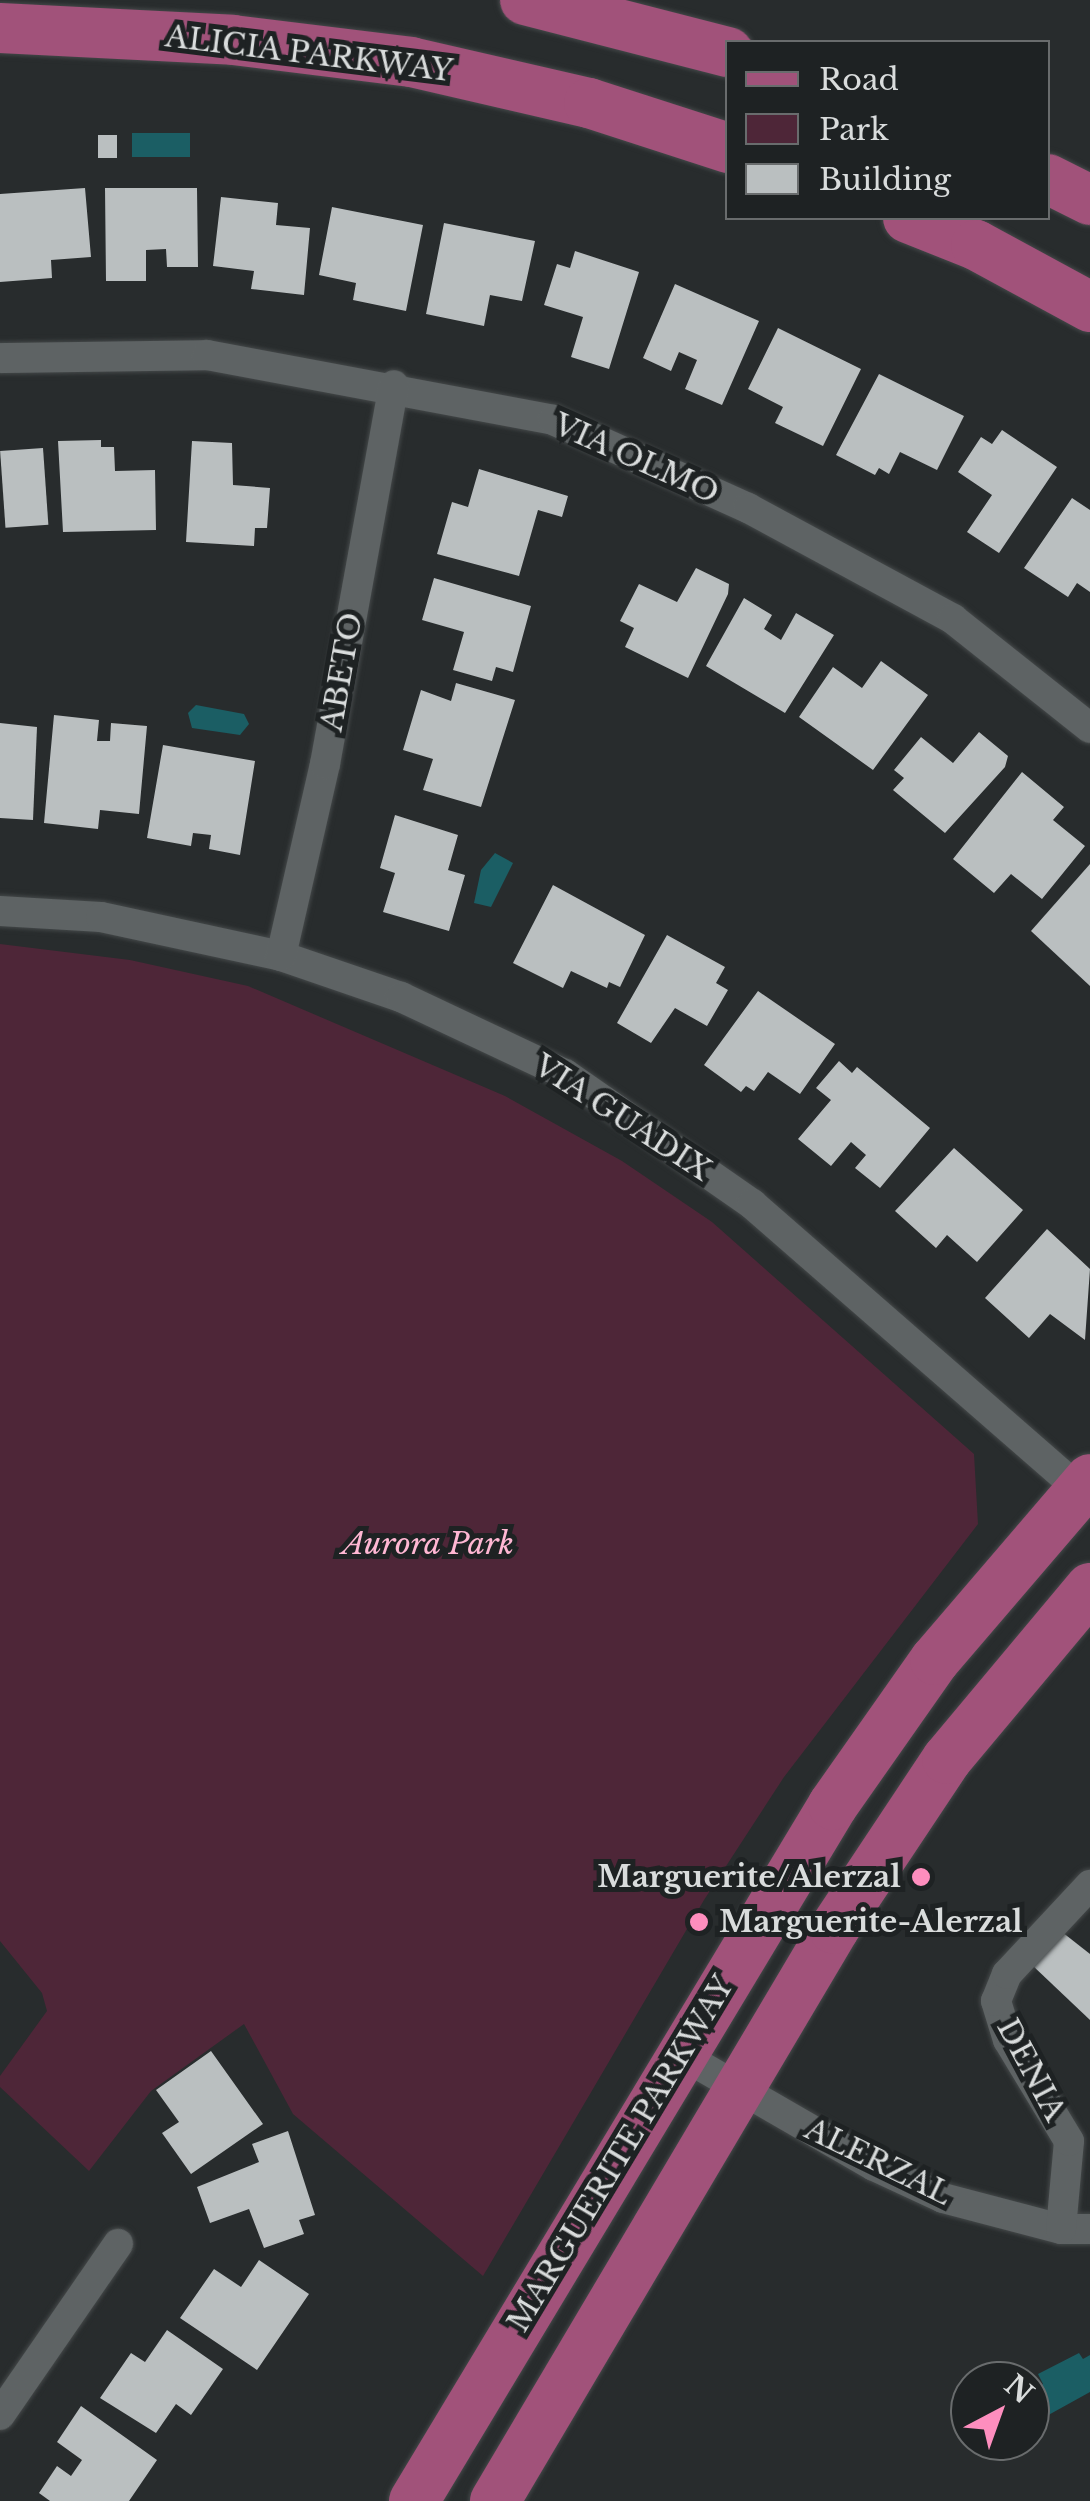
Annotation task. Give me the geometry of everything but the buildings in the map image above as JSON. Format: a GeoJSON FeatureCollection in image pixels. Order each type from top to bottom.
{"type":"FeatureCollection","features":[{"type":"Feature","properties":{"kind":"main road"},"geometry":{"type":"LineString","coordinates":[[525,0],[725,51]]}},
{"type":"Feature","properties":{"kind":"main road","name":"ALICIA PARKWAY"},"geometry":{"type":"LineString","coordinates":[[0,28],[234,40],[411,62],[588,103],[725,147]]}},
{"type":"Feature","properties":{"kind":"main road"},"geometry":{"type":"LineString","coordinates":[[1050,180],[1090,200]]}},
{"type":"Feature","properties":{"kind":"main road"},"geometry":{"type":"LineString","coordinates":[[913,220],[976,245],[1090,307]]}},
{"type":"Feature","properties":{"kind":"main road","name":"MARGUERITE PARKWAY"},"geometry":{"type":"LineString","coordinates":[[414,2501],[833,1805],[912,1692],[1087,1489]]}},
{"type":"Feature","properties":{"kind":"main road"},"geometry":{"type":"LineString","coordinates":[[496,2501],[834,1929],[947,1759],[1090,1588]]}},
{"type":"Feature","properties":{"kind":"street","name":"VIA OLMO"},"geometry":{"type":"LineString","coordinates":[[0,358],[207,355],[394,386],[553,420],[748,508],[954,619],[1090,728]]}},
{"type":"Feature","properties":{"kind":"street","name":"ABETO"},"geometry":{"type":"LineString","coordinates":[[281,956],[325,764],[394,386]]}},
{"type":"Feature","properties":{"kind":"street","name":"VIA GUADIX"},"geometry":{"type":"LineString","coordinates":[[0,911],[102,917],[281,956],[401,998],[565,1074],[752,1204],[1087,1489]]}},
{"type":"Feature","properties":{"kind":"street","name":"DENIA"},"geometry":{"type":"LineString","coordinates":[[1076,2229],[1070,2142],[1008,2040],[996,2001],[1007,1974],[1090,1885]]}},
{"type":"Feature","properties":{"kind":"street","name":"ALERZAL"},"geometry":{"type":"LineString","coordinates":[[680,2054],[738,2090],[943,2198],[1076,2229]]}},
{"type":"Feature","properties":{"kind":"street"},"geometry":{"type":"LineString","coordinates":[[0,2414],[118,2244]]}},
{"type":"Feature","properties":{"kind":"green space","name":"Aurora Park"},"geometry":{"type":"Polygon","coordinates":[[[0,944],[130,960],[248,986],[505,1096],[622,1161],[712,1222],[974,1454],[978,1524],[784,1777],[704,1900],[483,2276],[293,2114],[244,2024],[151,2091],[89,2171],[0,2087],[0,2076],[47,2011],[42,1993],[0,1941],[0,944]]]}},
{"type":"Feature","properties":{"kind":"water"},"geometry":{"type":"Polygon","coordinates":[[[132,133],[190,133],[190,157],[132,157],[132,133]]]}},
{"type":"Feature","properties":{"kind":"water"},"geometry":{"type":"Polygon","coordinates":[[[196,705],[244,714],[249,724],[240,735],[192,728],[188,713],[196,705]]]}},
{"type":"Feature","properties":{"kind":"water"},"geometry":{"type":"Polygon","coordinates":[[[495,853],[513,863],[491,907],[474,903],[481,870],[495,853]]]}},
{"type":"Feature","properties":{"kind":"water"},"geometry":{"type":"Polygon","coordinates":[[[1079,2353],[1083,2359],[1090,2355],[1090,2392],[1050,2414],[1050,2368],[1079,2353]]]}},
{"type":"Feature","properties":{"kind":"place","name":"Marguerite/Alerzal"},"geometry":{"type":"Point","coordinates":[921,1877]}},
{"type":"Feature","properties":{"kind":"place","name":"Marguerite-Alerzal"},"geometry":{"type":"Point","coordinates":[699,1922]}}]}
